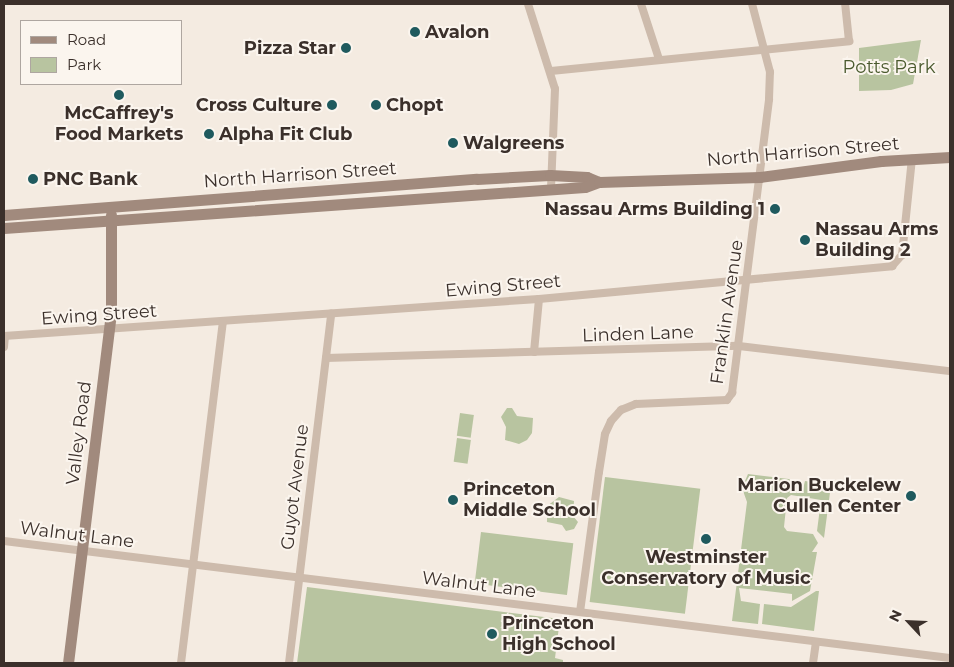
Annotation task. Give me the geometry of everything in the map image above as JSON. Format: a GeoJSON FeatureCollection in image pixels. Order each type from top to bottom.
{"type":"FeatureCollection","features":[{"type":"Feature","properties":{"kind":"street"},"geometry":{"type":"LineString","coordinates":[[528,4],[551,71],[555,103],[550,175],[551,189]]}},
{"type":"Feature","properties":{"kind":"street"},"geometry":{"type":"LineString","coordinates":[[641,4],[659,59]]}},
{"type":"Feature","properties":{"kind":"street","name":"Franklin Avenue"},"geometry":{"type":"LineString","coordinates":[[580,612],[605,434],[611,421],[621,410],[636,404],[727,400],[732,393],[770,86],[765,49],[752,4]]}},
{"type":"Feature","properties":{"kind":"street"},"geometry":{"type":"LineString","coordinates":[[551,71],[849,41],[845,4]]}},
{"type":"Feature","properties":{"kind":"street","name":"North Harrison Street"},"geometry":{"type":"LineString","coordinates":[[4,228],[585,187],[599,182],[760,177],[912,159],[950,157]]}},
{"type":"Feature","properties":{"kind":"street","name":"Ewing Street"},"geometry":{"type":"LineString","coordinates":[[4,336],[538,299],[747,280],[896,263],[902,255],[912,159]]}},
{"type":"Feature","properties":{"kind":"street","name":"North Harrison Street"},"geometry":{"type":"LineString","coordinates":[[4,214],[507,177],[550,175],[587,177],[599,182]]}},
{"type":"Feature","properties":{"kind":"street"},"geometry":{"type":"LineString","coordinates":[[507,177],[515,192]]}},
{"type":"Feature","properties":{"kind":"street"},"geometry":{"type":"LineString","coordinates":[[437,197],[442,191],[470,189],[477,179]]}},
{"type":"Feature","properties":{"kind":"street"},"geometry":{"type":"LineString","coordinates":[[392,186],[403,197],[413,199]]}},
{"type":"Feature","properties":{"kind":"street","name":"Valley Road"},"geometry":{"type":"LineString","coordinates":[[68,663],[109,330],[111,206]]}},
{"type":"Feature","properties":{"kind":"street"},"geometry":{"type":"LineString","coordinates":[[534,352],[538,299]]}},
{"type":"Feature","properties":{"kind":"street","name":"Guyot Avenue"},"geometry":{"type":"LineString","coordinates":[[289,663],[331,314]]}},
{"type":"Feature","properties":{"kind":"street"},"geometry":{"type":"LineString","coordinates":[[182,663],[223,322]]}},
{"type":"Feature","properties":{"kind":"street"},"geometry":{"type":"LineString","coordinates":[[4,336],[4,347]]}},
{"type":"Feature","properties":{"kind":"street","name":"Linden Lane"},"geometry":{"type":"LineString","coordinates":[[326,358],[738,346],[950,372]]}},
{"type":"Feature","properties":{"kind":"street","name":"Walnut Lane"},"geometry":{"type":"LineString","coordinates":[[4,541],[816,642],[928,659],[950,658]]}},
{"type":"Feature","properties":{"kind":"street"},"geometry":{"type":"LineString","coordinates":[[813,663],[816,642]]}},
{"type":"Feature","properties":{"kind":"green space","name":"Potts Park"},"geometry":{"type":"Polygon","coordinates":[[[921,40],[913,84],[891,90],[859,91],[859,48],[921,40]]]}},
{"type":"Feature","properties":{"kind":"green space"},"geometry":{"type":"Polygon","coordinates":[[[507,408],[512,408],[517,416],[533,418],[532,433],[527,440],[519,444],[505,440],[506,427],[501,417],[507,408]]]}},
{"type":"Feature","properties":{"kind":"green space"},"geometry":{"type":"Polygon","coordinates":[[[460,413],[474,415],[471,438],[457,436],[460,413]]]}},
{"type":"Feature","properties":{"kind":"green space"},"geometry":{"type":"Polygon","coordinates":[[[457,438],[471,440],[468,464],[454,462],[457,438]]]}},
{"type":"Feature","properties":{"kind":"green space"},"geometry":{"type":"Polygon","coordinates":[[[748,474],[797,480],[796,492],[802,493],[805,481],[831,485],[824,538],[817,531],[821,500],[791,495],[787,498],[784,527],[787,531],[813,534],[818,543],[812,552],[817,552],[810,591],[792,601],[792,594],[739,588],[741,601],[760,604],[758,624],[732,621],[747,502],[742,488],[748,474]]]}},
{"type":"Feature","properties":{"kind":"green space"},"geometry":{"type":"Polygon","coordinates":[[[605,477],[700,489],[685,614],[590,602],[605,477]]]}},
{"type":"Feature","properties":{"kind":"green space"},"geometry":{"type":"Polygon","coordinates":[[[559,497],[574,501],[573,516],[578,522],[574,529],[566,531],[562,525],[547,522],[547,506],[559,497]]]}},
{"type":"Feature","properties":{"kind":"green space"},"geometry":{"type":"Polygon","coordinates":[[[481,532],[573,543],[567,595],[475,584],[481,532]]]}},
{"type":"Feature","properties":{"kind":"green space","name":"Princeton High School"},"geometry":{"type":"Polygon","coordinates":[[[307,587],[560,619],[555,658],[563,660],[563,663],[297,663],[307,587]]]}},
{"type":"Feature","properties":{"kind":"green space"},"geometry":{"type":"Polygon","coordinates":[[[819,591],[814,631],[762,624],[764,604],[791,607],[819,591]]]}},
{"type":"Feature","properties":{"kind":"place","name":"Avalon"},"geometry":{"type":"Point","coordinates":[415,32]}},
{"type":"Feature","properties":{"kind":"place","name":"Pizza Star"},"geometry":{"type":"Point","coordinates":[346,48]}},
{"type":"Feature","properties":{"kind":"place","name":"McCaffrey's Food Markets"},"geometry":{"type":"Point","coordinates":[119,95]}},
{"type":"Feature","properties":{"kind":"place","name":"Cross Culture"},"geometry":{"type":"Point","coordinates":[332,105]}},
{"type":"Feature","properties":{"kind":"place","name":"Chopt"},"geometry":{"type":"Point","coordinates":[376,105]}},
{"type":"Feature","properties":{"kind":"place","name":"Alpha Fit Club"},"geometry":{"type":"Point","coordinates":[209,134]}},
{"type":"Feature","properties":{"kind":"place","name":"Walgreens"},"geometry":{"type":"Point","coordinates":[453,143]}},
{"type":"Feature","properties":{"kind":"place","name":"PNC Bank"},"geometry":{"type":"Point","coordinates":[33,179]}},
{"type":"Feature","properties":{"kind":"place","name":"Nassau Arms Building 1"},"geometry":{"type":"Point","coordinates":[775,209]}},
{"type":"Feature","properties":{"kind":"place","name":"Nassau Arms Building 2"},"geometry":{"type":"Point","coordinates":[805,240]}},
{"type":"Feature","properties":{"kind":"place","name":"Marion Buckelew Cullen Center"},"geometry":{"type":"Point","coordinates":[911,496]}},
{"type":"Feature","properties":{"kind":"place","name":"Princeton Middle School"},"geometry":{"type":"Point","coordinates":[453,500]}},
{"type":"Feature","properties":{"kind":"place","name":"Westminster Conservatory of Music"},"geometry":{"type":"Point","coordinates":[706,539]}},
{"type":"Feature","properties":{"kind":"place","name":"Princeton High School"},"geometry":{"type":"Point","coordinates":[492,634]}}]}
